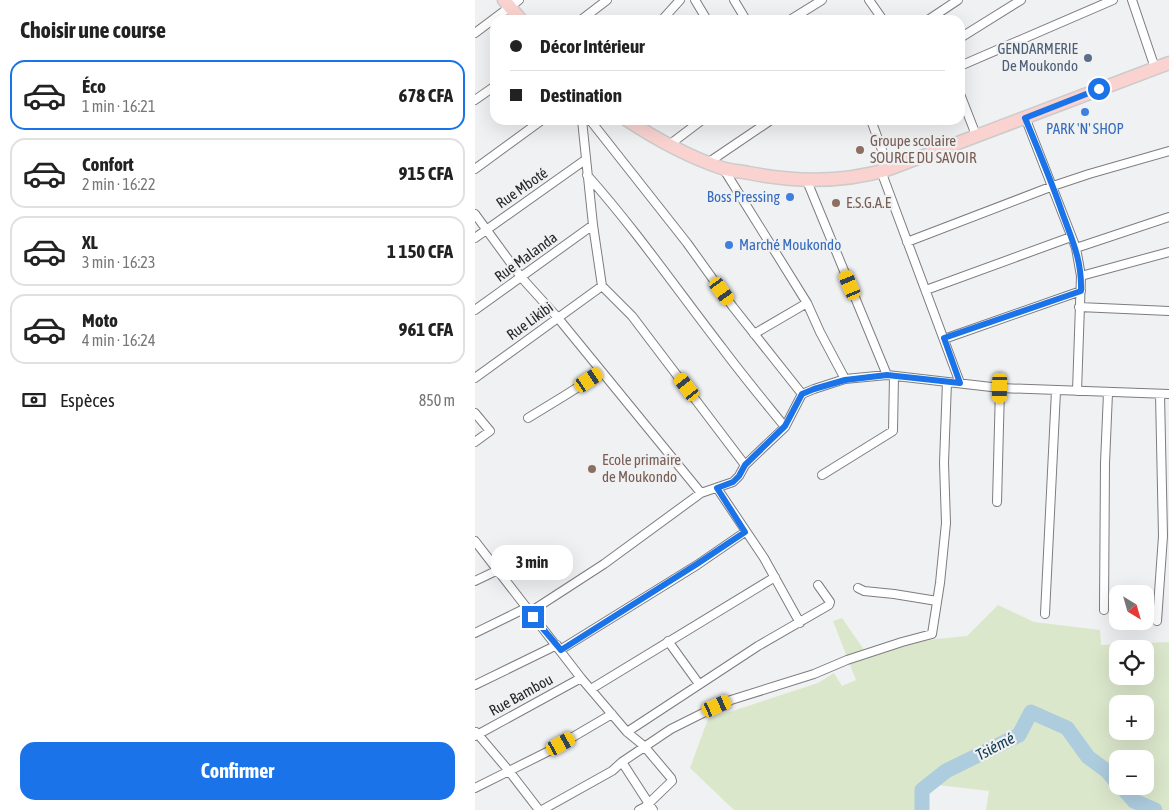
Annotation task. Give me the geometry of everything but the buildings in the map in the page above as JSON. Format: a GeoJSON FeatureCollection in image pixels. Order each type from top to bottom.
{"type":"FeatureCollection","features":[{"type":"Feature","properties":{"kind":"main road"},"geometry":{"type":"LineString","coordinates":[[511,2],[518,15]]}},
{"type":"Feature","properties":{"kind":"main road"},"geometry":{"type":"LineString","coordinates":[[635,125],[669,145],[723,168],[763,176],[807,180],[853,177],[885,170],[1169,63]]}},
{"type":"Feature","properties":{"kind":"street"},"geometry":{"type":"LineString","coordinates":[[588,15],[607,0]]}},
{"type":"Feature","properties":{"kind":"street"},"geometry":{"type":"LineString","coordinates":[[666,15],[680,0]]}},
{"type":"Feature","properties":{"kind":"street"},"geometry":{"type":"LineString","coordinates":[[695,0],[704,15]]}},
{"type":"Feature","properties":{"kind":"street"},"geometry":{"type":"LineString","coordinates":[[734,0],[743,15]]}},
{"type":"Feature","properties":{"kind":"street"},"geometry":{"type":"LineString","coordinates":[[806,0],[810,8]]}},
{"type":"Feature","properties":{"kind":"street"},"geometry":{"type":"LineString","coordinates":[[798,15],[822,0]]}},
{"type":"Feature","properties":{"kind":"street"},"geometry":{"type":"LineString","coordinates":[[869,0],[880,15]]}},
{"type":"Feature","properties":{"kind":"street"},"geometry":{"type":"LineString","coordinates":[[936,15],[959,0]]}},
{"type":"Feature","properties":{"kind":"street"},"geometry":{"type":"LineString","coordinates":[[965,35],[1021,0]]}},
{"type":"Feature","properties":{"kind":"street"},"geometry":{"type":"LineString","coordinates":[[965,64],[1113,0]]}},
{"type":"Feature","properties":{"kind":"street"},"geometry":{"type":"LineString","coordinates":[[1132,0],[1155,68]]}},
{"type":"Feature","properties":{"kind":"street"},"geometry":{"type":"LineString","coordinates":[[495,15],[511,2]]}},
{"type":"Feature","properties":{"kind":"street"},"geometry":{"type":"LineString","coordinates":[[475,32],[490,20]]}},
{"type":"Feature","properties":{"kind":"street"},"geometry":{"type":"LineString","coordinates":[[475,100],[490,90]]}},
{"type":"Feature","properties":{"kind":"street"},"geometry":{"type":"LineString","coordinates":[[965,107],[976,135]]}},
{"type":"Feature","properties":{"kind":"street"},"geometry":{"type":"LineString","coordinates":[[1025,118],[1076,248],[1081,276],[1077,391]]}},
{"type":"Feature","properties":{"kind":"street"},"geometry":{"type":"LineString","coordinates":[[475,169],[535,125]]}},
{"type":"Feature","properties":{"kind":"street"},"geometry":{"type":"LineString","coordinates":[[582,125],[585,160],[602,286],[638,323],[745,465]]}},
{"type":"Feature","properties":{"kind":"street"},"geometry":{"type":"LineString","coordinates":[[594,125],[802,394]]}},
{"type":"Feature","properties":{"kind":"street"},"geometry":{"type":"LineString","coordinates":[[669,145],[695,125]]}},
{"type":"Feature","properties":{"kind":"street"},"geometry":{"type":"LineString","coordinates":[[709,162],[764,125]]}},
{"type":"Feature","properties":{"kind":"street"},"geometry":{"type":"LineString","coordinates":[[872,125],[907,242],[960,383]]}},
{"type":"Feature","properties":{"kind":"street"},"geometry":{"type":"LineString","coordinates":[[907,242],[1053,186],[1169,151]]}},
{"type":"Feature","properties":{"kind":"street","name":"Rue Mboté"},"geometry":{"type":"LineString","coordinates":[[475,238],[585,160]]}},
{"type":"Feature","properties":{"kind":"street"},"geometry":{"type":"LineString","coordinates":[[723,168],[807,302],[819,332],[845,380]]}},
{"type":"Feature","properties":{"kind":"street"},"geometry":{"type":"LineString","coordinates":[[587,175],[669,276],[723,349],[785,426]]}},
{"type":"Feature","properties":{"kind":"street"},"geometry":{"type":"LineString","coordinates":[[807,180],[891,375],[893,431],[822,474]]}},
{"type":"Feature","properties":{"kind":"street"},"geometry":{"type":"LineString","coordinates":[[475,214],[521,277],[558,318],[701,493]]}},
{"type":"Feature","properties":{"kind":"street"},"geometry":{"type":"LineString","coordinates":[[1076,248],[1169,217]]}},
{"type":"Feature","properties":{"kind":"street","name":"Rue Malanda"},"geometry":{"type":"LineString","coordinates":[[475,310],[593,225]]}},
{"type":"Feature","properties":{"kind":"street"},"geometry":{"type":"LineString","coordinates":[[926,290],[1071,237]]}},
{"type":"Feature","properties":{"kind":"street"},"geometry":{"type":"LineString","coordinates":[[1081,276],[1169,252]]}},
{"type":"Feature","properties":{"kind":"street","name":"Rue Likibi"},"geometry":{"type":"LineString","coordinates":[[475,378],[602,286]]}},
{"type":"Feature","properties":{"kind":"street"},"geometry":{"type":"LineString","coordinates":[[944,338],[1081,291]]}},
{"type":"Feature","properties":{"kind":"street"},"geometry":{"type":"LineString","coordinates":[[754,334],[807,302]]}},
{"type":"Feature","properties":{"kind":"street"},"geometry":{"type":"LineString","coordinates":[[1079,306],[1169,311]]}},
{"type":"Feature","properties":{"kind":"street"},"geometry":{"type":"LineString","coordinates":[[528,418],[602,372]]}},
{"type":"Feature","properties":{"kind":"street"},"geometry":{"type":"LineString","coordinates":[[475,633],[528,610],[604,564],[701,493],[733,482],[745,465],[785,426],[802,394],[814,389],[845,380],[891,375],[1000,388],[1169,394]]}},
{"type":"Feature","properties":{"kind":"street"},"geometry":{"type":"LineString","coordinates":[[476,734],[509,770],[540,810],[612,771],[644,746],[671,729],[731,700],[792,681],[902,642],[929,636],[933,632],[946,523],[944,463],[947,382]]}},
{"type":"Feature","properties":{"kind":"street"},"geometry":{"type":"LineString","coordinates":[[997,502],[1000,388]]}},
{"type":"Feature","properties":{"kind":"street"},"geometry":{"type":"LineString","coordinates":[[1045,614],[1056,391]]}},
{"type":"Feature","properties":{"kind":"street"},"geometry":{"type":"LineString","coordinates":[[1104,610],[1105,463],[1108,393]]}},
{"type":"Feature","properties":{"kind":"street"},"geometry":{"type":"LineString","coordinates":[[1157,621],[1163,536],[1160,394]]}},
{"type":"Feature","properties":{"kind":"street"},"geometry":{"type":"LineString","coordinates":[[475,413],[489,432],[475,442]]}},
{"type":"Feature","properties":{"kind":"street"},"geometry":{"type":"LineString","coordinates":[[717,488],[775,577],[800,622]]}},
{"type":"Feature","properties":{"kind":"street"},"geometry":{"type":"LineString","coordinates":[[475,685],[559,648],[697,564],[745,532]]}},
{"type":"Feature","properties":{"kind":"street"},"geometry":{"type":"LineString","coordinates":[[475,541],[581,678],[627,732],[644,746],[671,778],[671,781],[651,806],[639,810]]}},
{"type":"Feature","properties":{"kind":"street"},"geometry":{"type":"LineString","coordinates":[[475,581],[498,570]]}},
{"type":"Feature","properties":{"kind":"street"},"geometry":{"type":"LineString","coordinates":[[591,689],[775,577]]}},
{"type":"Feature","properties":{"kind":"street"},"geometry":{"type":"LineString","coordinates":[[627,732],[758,646],[830,604],[818,585]]}},
{"type":"Feature","properties":{"kind":"street"},"geometry":{"type":"LineString","coordinates":[[858,588],[864,591],[937,601]]}},
{"type":"Feature","properties":{"kind":"street"},"geometry":{"type":"LineString","coordinates":[[668,641],[699,684]]}},
{"type":"Feature","properties":{"kind":"street","name":"Rue Bambou"},"geometry":{"type":"LineString","coordinates":[[476,734],[581,678]]}},
{"type":"Feature","properties":{"kind":"street"},"geometry":{"type":"LineString","coordinates":[[475,788],[549,751],[612,714]]}},
{"type":"Feature","properties":{"kind":"street"},"geometry":{"type":"LineString","coordinates":[[622,762],[651,806]]}},
{"type":"Feature","properties":{"kind":"green space"},"geometry":{"type":"Polygon","coordinates":[[[998,605],[1034,622],[1100,630],[1101,645],[1109,645],[1109,685],[1154,685],[1154,643],[1169,642],[1169,810],[986,810],[989,791],[929,784],[919,810],[734,810],[690,768],[708,719],[818,683],[834,673],[842,686],[856,680],[833,621],[842,618],[869,657],[906,642],[967,636],[998,605]]]}},
{"type":"Feature","properties":{"kind":"waterway","name":"Tsiémé"},"geometry":{"type":"LineString","coordinates":[[922,810],[922,790],[946,771],[1019,735],[1031,712],[1067,728],[1088,757],[1109,773]]}},
{"type":"Feature","properties":{"kind":"waterway","name":"Tsiémé"},"geometry":{"type":"LineString","coordinates":[[1129,795],[1134,801],[1155,810]]}},
{"type":"Feature","properties":{"kind":"place","name":"GENDARMERIE De Moukondo"},"geometry":{"type":"Point","coordinates":[1088,58]}},
{"type":"Feature","properties":{"kind":"place","name":"PARK 'N' SHOP"},"geometry":{"type":"Point","coordinates":[1085,112]}},
{"type":"Feature","properties":{"kind":"place","name":"Groupe scolaire SOURCE DU SAVOIR"},"geometry":{"type":"Point","coordinates":[860,150]}},
{"type":"Feature","properties":{"kind":"place","name":"Boss Pressing"},"geometry":{"type":"Point","coordinates":[790,197]}},
{"type":"Feature","properties":{"kind":"place","name":"E.S.G.A.E"},"geometry":{"type":"Point","coordinates":[836,203]}},
{"type":"Feature","properties":{"kind":"place","name":"Marché Moukondo"},"geometry":{"type":"Point","coordinates":[729,245]}},
{"type":"Feature","properties":{"kind":"place","name":"Ecole primaire de Moukondo"},"geometry":{"type":"Point","coordinates":[592,469]}},
{"type":"Feature","properties":{"kind":"route"},"geometry":{"type":"LineString","coordinates":[[533,617],[561,650],[745,532],[717,488],[733,482],[745,465],[785,426],[802,394],[845,380],[887,375],[960,383],[944,338],[1081,291],[1081,270],[1076,248],[1025,118],[1099,89]]}}]}
